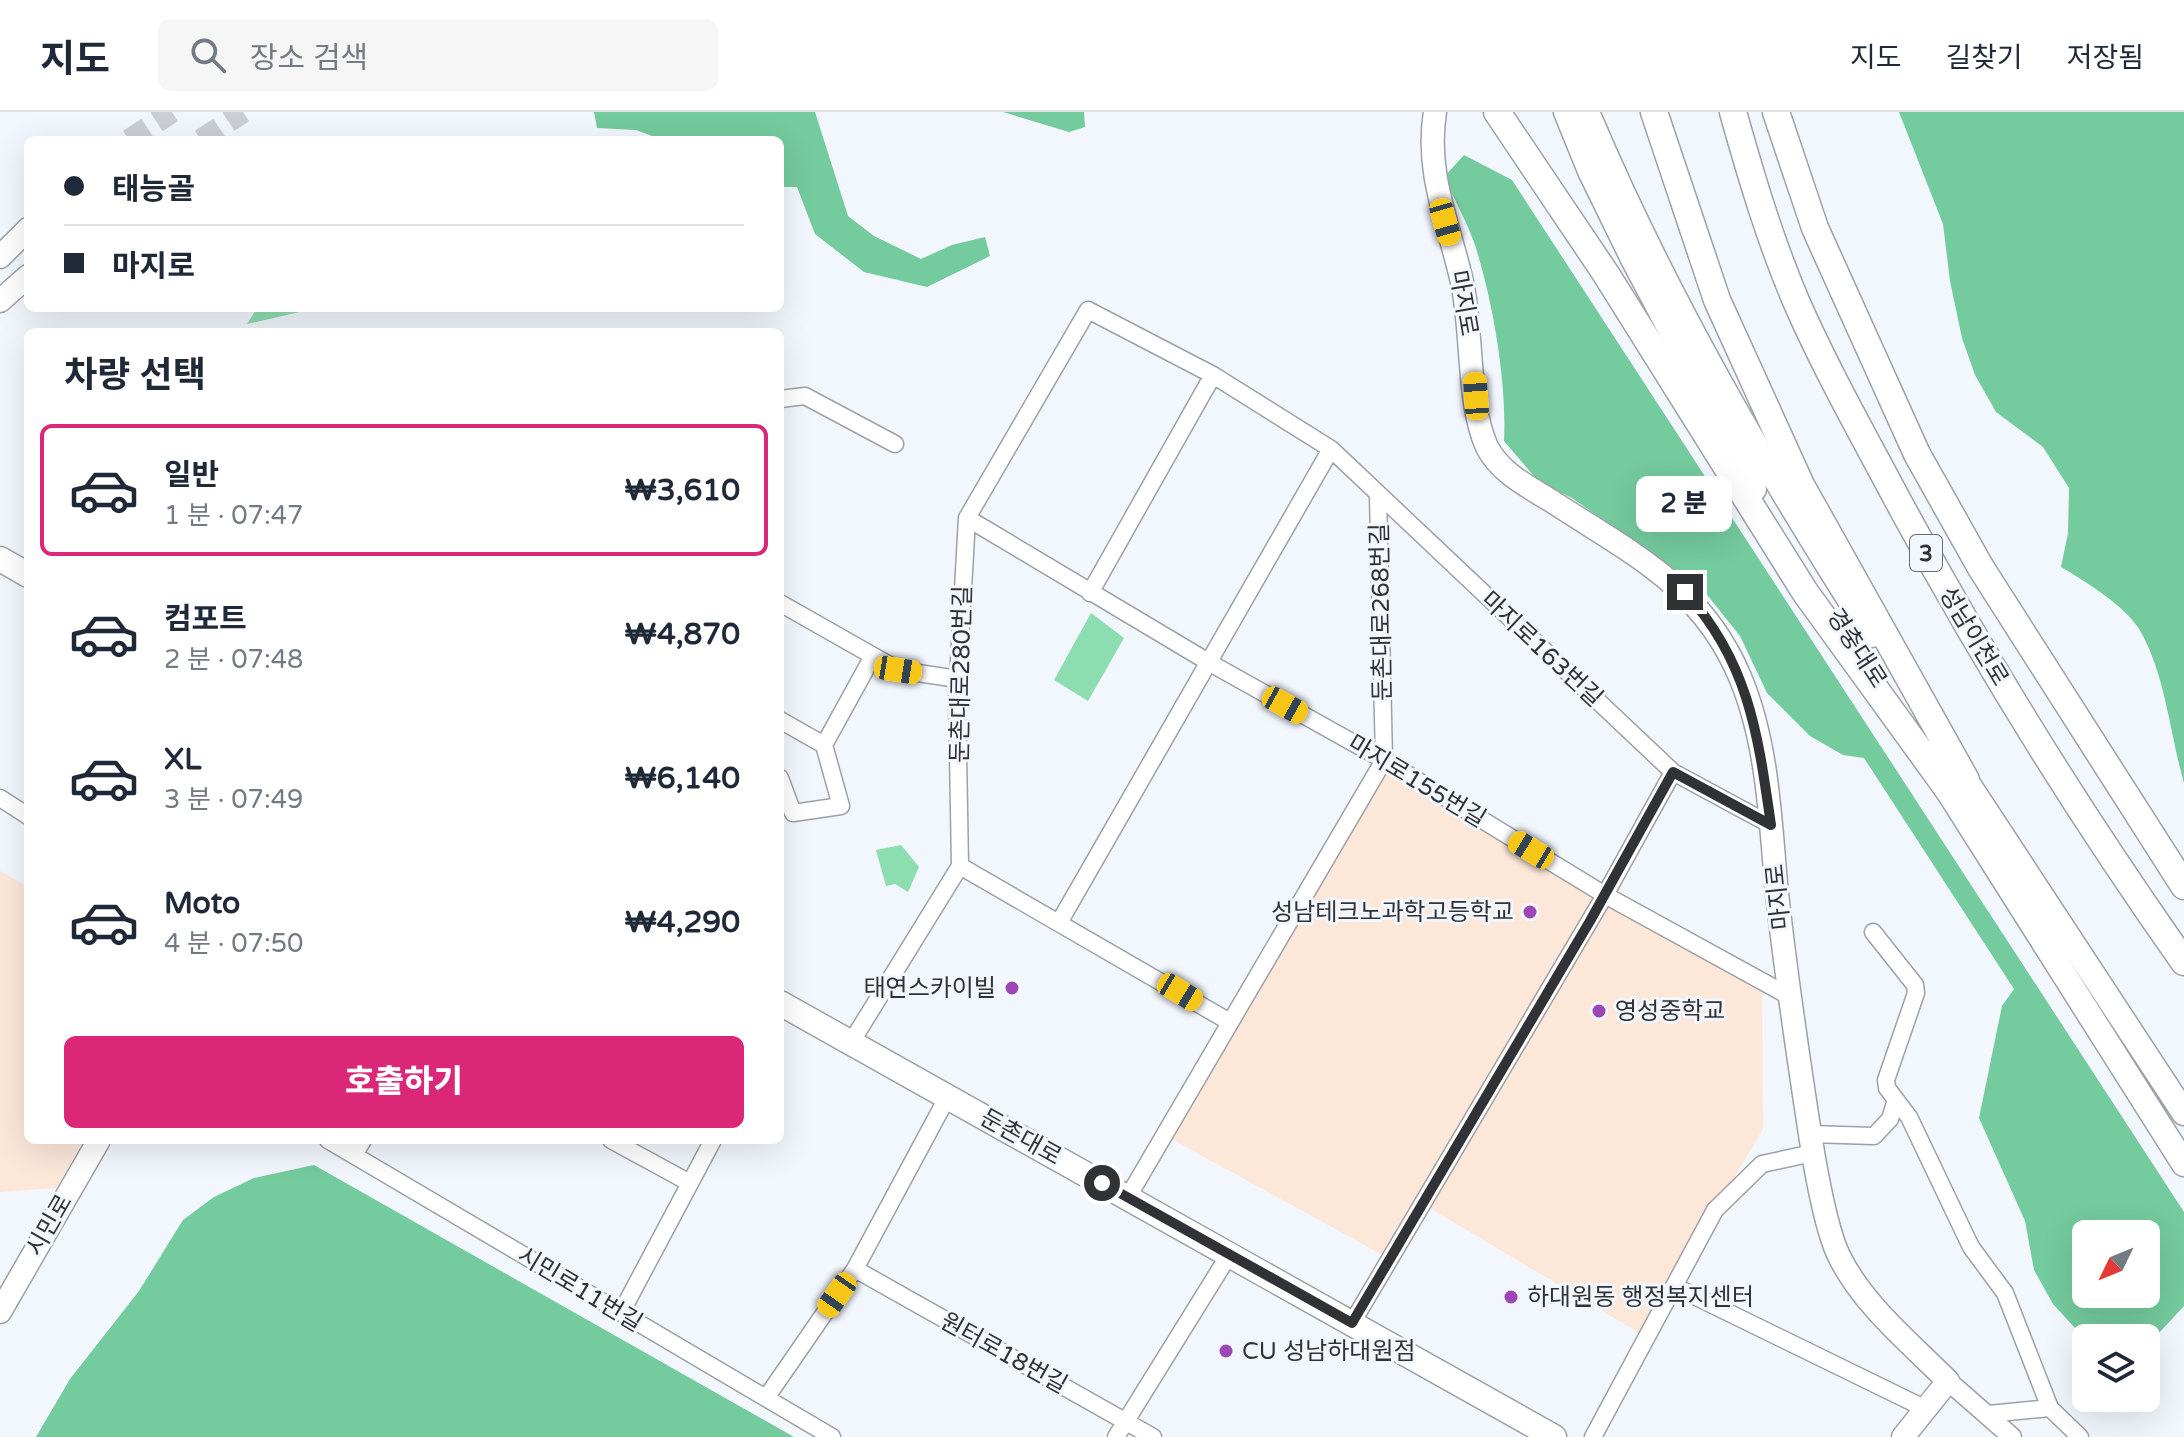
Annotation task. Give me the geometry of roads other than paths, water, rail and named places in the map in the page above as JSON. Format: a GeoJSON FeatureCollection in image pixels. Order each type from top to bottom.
{"type":"FeatureCollection","features":[{"type":"Feature","properties":{"kind":"highway"},"geometry":{"type":"LineString","coordinates":[[1497,112],[1606,274],[1805,592],[1956,784]]}},
{"type":"Feature","properties":{"kind":"highway"},"geometry":{"type":"LineString","coordinates":[[1654,112],[1717,300],[1801,485],[1956,784]]}},
{"type":"Feature","properties":{"kind":"highway","name":"성남이천로"},"geometry":{"type":"LineString","coordinates":[[1733,112],[1755,189],[1796,302],[1879,466],[1935,571],[2028,726],[2184,962]]}},
{"type":"Feature","properties":{"kind":"highway","name":"성남이천로"},"geometry":{"type":"LineString","coordinates":[[1776,112],[1815,228],[1917,454],[1981,568],[2184,886]]}},
{"type":"Feature","properties":{"kind":"main road","name":"마지로"},"geometry":{"type":"LineString","coordinates":[[1435,112],[1431,166],[1462,279],[1470,323],[1478,421],[1488,448],[1515,478],[1662,572],[1707,616],[1724,641],[1757,725],[1789,996],[1812,1144],[1838,1254],[1885,1319],[1948,1381]]}},
{"type":"Feature","properties":{"kind":"main road","name":"경충대로"},"geometry":{"type":"LineString","coordinates":[[1566,112],[1620,234],[1748,479],[1956,784],[2093,970],[2184,1113]]}},
{"type":"Feature","properties":{"kind":"main road","name":"경충대로"},"geometry":{"type":"LineString","coordinates":[[1587,112],[1694,337],[1802,526],[2184,1164]]}},
{"type":"Feature","properties":{"kind":"main road"},"geometry":{"type":"LineString","coordinates":[[0,257],[24,233]]}},
{"type":"Feature","properties":{"kind":"main road"},"geometry":{"type":"LineString","coordinates":[[0,301],[24,280]]}},
{"type":"Feature","properties":{"kind":"main road"},"geometry":{"type":"LineString","coordinates":[[0,559],[24,573]]}},
{"type":"Feature","properties":{"kind":"main road"},"geometry":{"type":"LineString","coordinates":[[2093,970],[2159,1047],[2184,1083]]}},
{"type":"Feature","properties":{"kind":"main road","name":"둔촌대로"},"geometry":{"type":"LineString","coordinates":[[784,1007],[852,1041],[1554,1437]]}},
{"type":"Feature","properties":{"kind":"main road","name":"시민로"},"geometry":{"type":"LineString","coordinates":[[0,1312],[97,1144]]}},
{"type":"Feature","properties":{"kind":"main road"},"geometry":{"type":"LineString","coordinates":[[1903,1437],[1948,1381]]}},
{"type":"Feature","properties":{"kind":"street","name":"마지로163번길"},"geometry":{"type":"LineString","coordinates":[[1088,310],[1213,375],[1331,449],[1673,772],[1771,825]]}},
{"type":"Feature","properties":{"kind":"street","name":"둔촌대로280번길"},"geometry":{"type":"LineString","coordinates":[[960,866],[958,679],[967,518],[1088,310]]}},
{"type":"Feature","properties":{"kind":"street"},"geometry":{"type":"LineString","coordinates":[[1090,593],[1213,375]]}},
{"type":"Feature","properties":{"kind":"street"},"geometry":{"type":"LineString","coordinates":[[784,399],[805,396],[895,444]]}},
{"type":"Feature","properties":{"kind":"street"},"geometry":{"type":"LineString","coordinates":[[1060,921],[1331,449]]}},
{"type":"Feature","properties":{"kind":"street","name":"둔촌대로268번길"},"geometry":{"type":"LineString","coordinates":[[1378,496],[1384,760]]}},
{"type":"Feature","properties":{"kind":"street","name":"마지로155번길"},"geometry":{"type":"LineString","coordinates":[[967,518],[1210,663],[1384,760],[1605,895],[1789,996]]}},
{"type":"Feature","properties":{"kind":"street"},"geometry":{"type":"LineString","coordinates":[[784,605],[898,670],[958,679]]}},
{"type":"Feature","properties":{"kind":"street"},"geometry":{"type":"LineString","coordinates":[[784,789],[793,813],[841,806],[824,745],[873,656]]}},
{"type":"Feature","properties":{"kind":"street"},"geometry":{"type":"LineString","coordinates":[[784,722],[824,745]]}},
{"type":"Feature","properties":{"kind":"street"},"geometry":{"type":"LineString","coordinates":[[1128,1197],[1228,1021],[1384,760]]}},
{"type":"Feature","properties":{"kind":"street"},"geometry":{"type":"LineString","coordinates":[[1352,1323],[1605,895],[1673,772]]}},
{"type":"Feature","properties":{"kind":"street"},"geometry":{"type":"LineString","coordinates":[[0,798],[24,813]]}},
{"type":"Feature","properties":{"kind":"street"},"geometry":{"type":"LineString","coordinates":[[852,1041],[960,866],[1060,921],[1228,1021]]}},
{"type":"Feature","properties":{"kind":"street"},"geometry":{"type":"LineString","coordinates":[[1873,932],[1915,985],[1916,993],[1886,1080],[1909,1117],[1971,1247],[2005,1293],[2050,1408],[2080,1437]]}},
{"type":"Feature","properties":{"kind":"street"},"geometry":{"type":"LineString","coordinates":[[766,1398],[855,1269],[948,1096]]}},
{"type":"Feature","properties":{"kind":"street"},"geometry":{"type":"LineString","coordinates":[[1593,1437],[1715,1210],[1762,1164],[1812,1144],[1874,1136],[1890,1119],[1896,1100]]}},
{"type":"Feature","properties":{"kind":"street","name":"시민로11번길"},"geometry":{"type":"LineString","coordinates":[[335,1144],[832,1437]]}},
{"type":"Feature","properties":{"kind":"street"},"geometry":{"type":"LineString","coordinates":[[354,1155],[361,1144]]}},
{"type":"Feature","properties":{"kind":"street"},"geometry":{"type":"LineString","coordinates":[[618,1144],[690,1183]]}},
{"type":"Feature","properties":{"kind":"street"},"geometry":{"type":"LineString","coordinates":[[621,1313],[711,1144]]}},
{"type":"Feature","properties":{"kind":"street"},"geometry":{"type":"LineString","coordinates":[[1116,1437],[1229,1255]]}},
{"type":"Feature","properties":{"kind":"street","name":"원터로18번길"},"geometry":{"type":"LineString","coordinates":[[855,1269],[1153,1437]]}},
{"type":"Feature","properties":{"kind":"street"},"geometry":{"type":"LineString","coordinates":[[1674,1286],[1926,1409]]}},
{"type":"Feature","properties":{"kind":"street","name":"마지로"},"geometry":{"type":"LineString","coordinates":[[1948,1381],[2012,1437]]}},
{"type":"Feature","properties":{"kind":"street"},"geometry":{"type":"LineString","coordinates":[[1989,1414],[2050,1408]]}},
{"type":"Feature","properties":{"kind":"tunnel"},"geometry":{"type":"LineString","coordinates":[[135,136],[172,112]]}},
{"type":"Feature","properties":{"kind":"tunnel"},"geometry":{"type":"LineString","coordinates":[[207,136],[243,112]]}},
{"type":"Feature","properties":{"kind":"place","name":"성남테크노과학고등학교"},"geometry":{"type":"Point","coordinates":[1530,912]}},
{"type":"Feature","properties":{"kind":"place","name":"태연스카이빌"},"geometry":{"type":"Point","coordinates":[1012,988]}},
{"type":"Feature","properties":{"kind":"place","name":"영성중학교"},"geometry":{"type":"Point","coordinates":[1599,1011]}},
{"type":"Feature","properties":{"kind":"place","name":"하대원동 행정복지센터"},"geometry":{"type":"Point","coordinates":[1511,1297]}},
{"type":"Feature","properties":{"kind":"place","name":"CU 성남하대원점"},"geometry":{"type":"Point","coordinates":[1226,1351]}}]}
